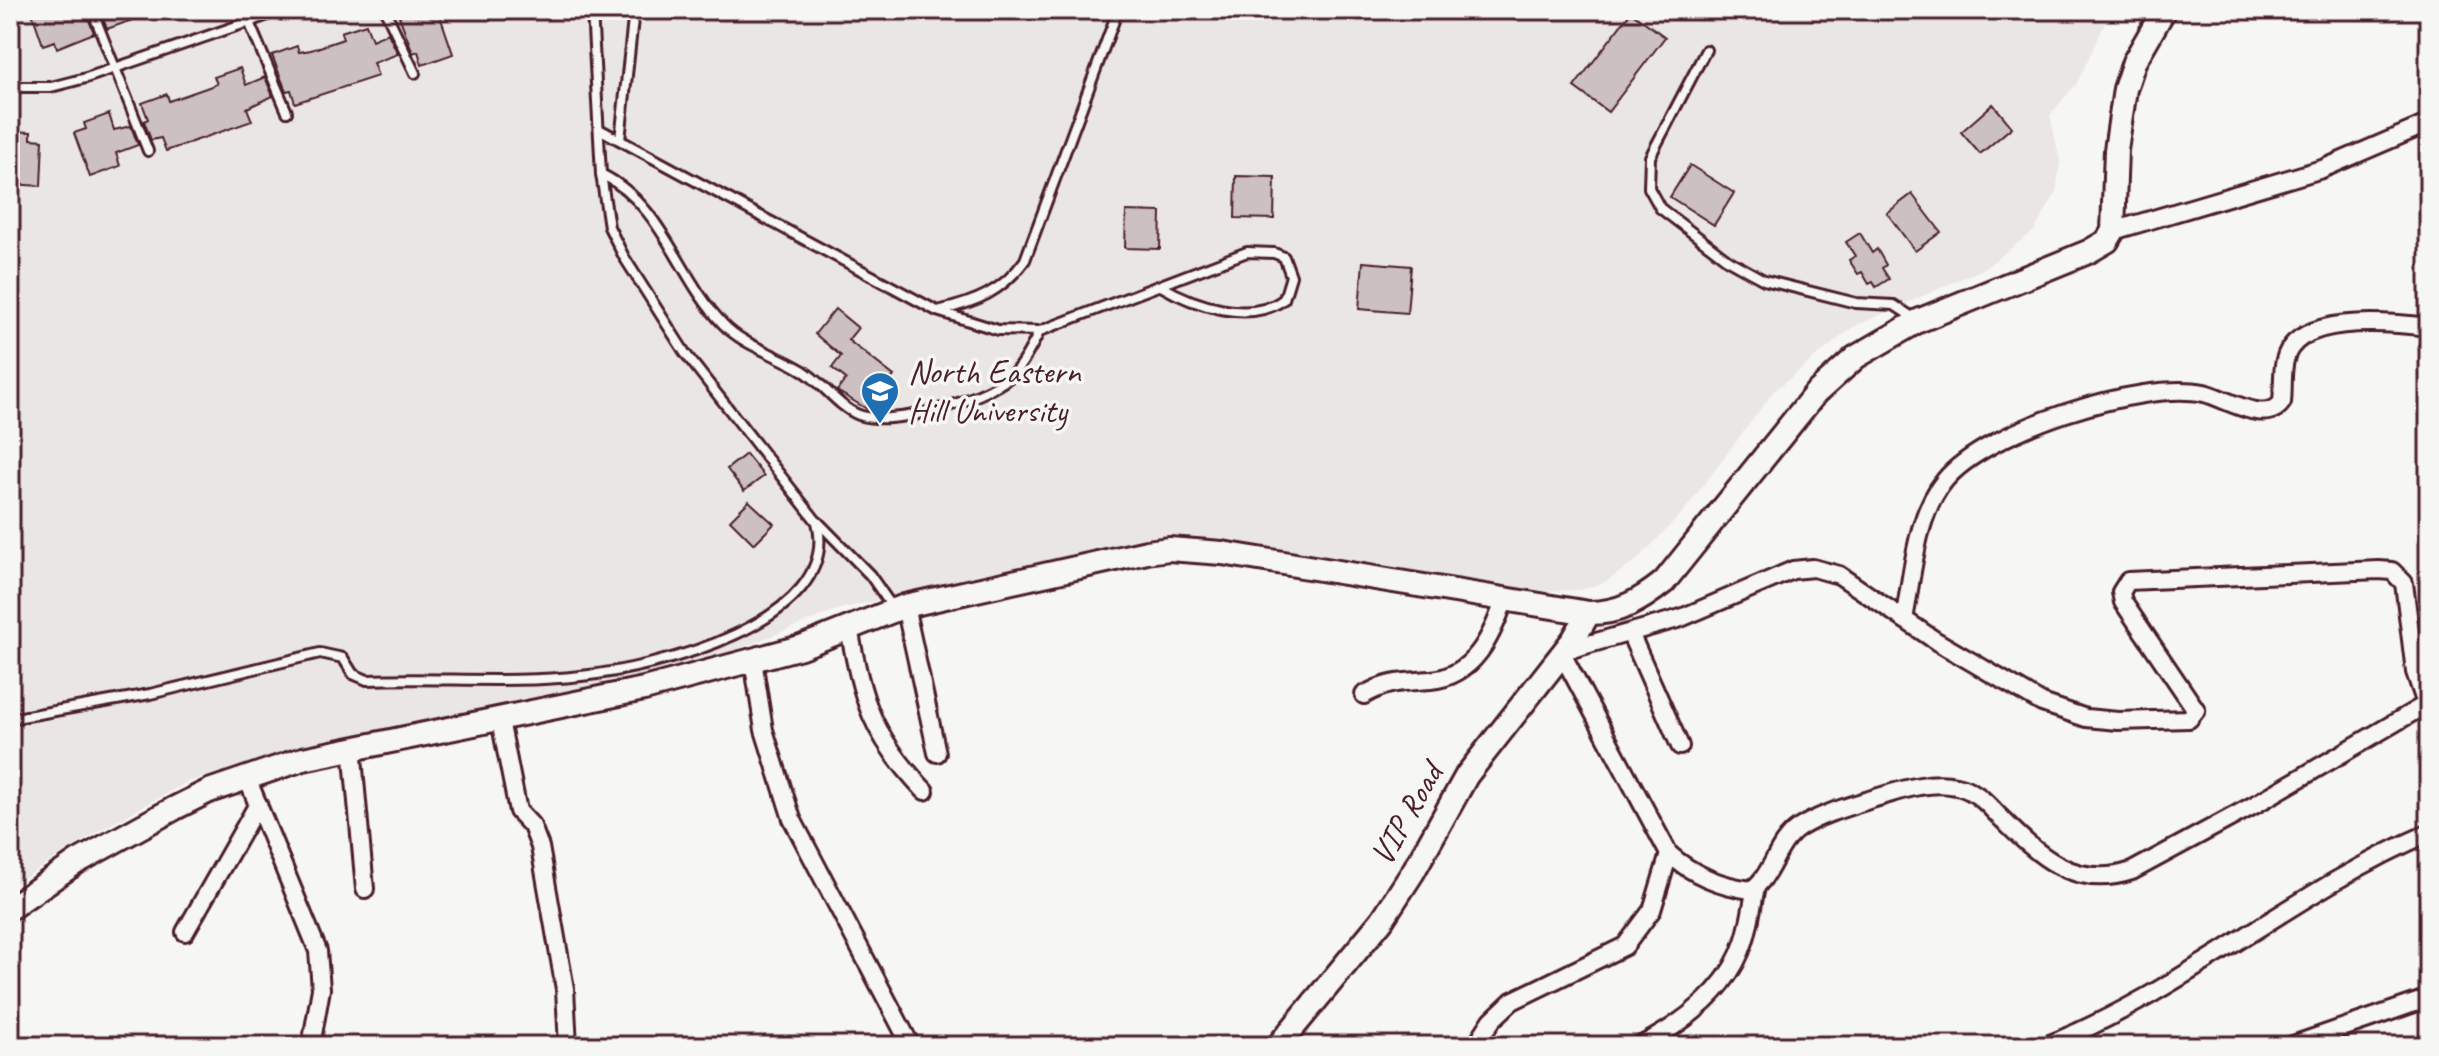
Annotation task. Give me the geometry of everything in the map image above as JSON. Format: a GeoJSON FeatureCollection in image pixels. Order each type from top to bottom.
{"type":"FeatureCollection","features":[{"type":"Feature","properties":{"kind":"street"},"geometry":{"type":"LineString","coordinates":[[2113,231],[2116,150],[2125,89],[2134,62],[2164,10]]}},
{"type":"Feature","properties":{"kind":"street"},"geometry":{"type":"LineString","coordinates":[[10,908],[121,837],[209,791],[303,759],[644,689],[753,660],[899,608],[1169,549],[1222,553],[1589,613],[1624,608],[1641,600],[1664,582],[1815,394],[1856,357],[1918,321],[2088,252],[2100,246],[2113,231],[2322,169],[2429,123]]}},
{"type":"Feature","properties":{"kind":"street"},"geometry":{"type":"LineString","coordinates":[[1904,619],[1922,528],[1935,496],[1943,481],[1959,466],[1997,443],[2058,416],[2158,390],[2202,393],[2259,412],[2270,412],[2282,402],[2286,358],[2293,343],[2316,332],[2358,323],[2429,327]]}},
{"type":"Feature","properties":{"kind":"street"},"geometry":{"type":"LineString","coordinates":[[1640,1046],[1665,1032],[1702,1003],[1728,974],[1745,942],[1756,887],[1782,843],[1797,829],[1847,807],[1929,784],[1957,786],[1982,799],[2033,850],[2065,871],[2113,877],[2132,871],[2427,709],[2415,672],[2404,583],[2392,571],[2128,581],[2121,592],[2123,602],[2196,710],[2189,719],[2162,722],[2086,718],[2042,703],[1904,619],[1839,575],[1813,568],[1793,570],[1681,618],[1561,652],[1669,854],[1683,866],[1715,883],[1751,890],[1756,887]]}},
{"type":"Feature","properties":{"kind":"street"},"geometry":{"type":"LineString","coordinates":[[1364,695],[1384,683],[1447,677],[1462,669],[1488,642],[1504,601]]}},
{"type":"Feature","properties":{"kind":"street"},"geometry":{"type":"LineString","coordinates":[[899,608],[937,753]]}},
{"type":"Feature","properties":{"kind":"street","name":"VIP Road"},"geometry":{"type":"LineString","coordinates":[[1278,1046],[1382,920],[1467,775],[1589,613]]}},
{"type":"Feature","properties":{"kind":"street"},"geometry":{"type":"LineString","coordinates":[[849,628],[865,706],[879,736],[925,791]]}},
{"type":"Feature","properties":{"kind":"street"},"geometry":{"type":"LineString","coordinates":[[1630,633],[1680,746]]}},
{"type":"Feature","properties":{"kind":"street"},"geometry":{"type":"LineString","coordinates":[[753,660],[764,730],[792,819],[911,1046]]}},
{"type":"Feature","properties":{"kind":"street"},"geometry":{"type":"LineString","coordinates":[[500,720],[518,811],[532,826],[540,847],[565,989],[568,1046]]}},
{"type":"Feature","properties":{"kind":"street"},"geometry":{"type":"LineString","coordinates":[[352,747],[365,889]]}},
{"type":"Feature","properties":{"kind":"street"},"geometry":{"type":"LineString","coordinates":[[247,778],[318,951],[321,989],[311,1046]]}},
{"type":"Feature","properties":{"kind":"street"},"geometry":{"type":"LineString","coordinates":[[185,932],[258,804]]}},
{"type":"Feature","properties":{"kind":"street"},"geometry":{"type":"LineString","coordinates":[[2045,1046],[2154,995],[2384,852],[2429,833]]}},
{"type":"Feature","properties":{"kind":"street"},"geometry":{"type":"LineString","coordinates":[[1475,1046],[1492,1020],[1512,1001],[1625,946],[1652,910],[1669,854]]}},
{"type":"Feature","properties":{"kind":"street"},"geometry":{"type":"LineString","coordinates":[[2290,1046],[2429,998]]}},
{"type":"Feature","properties":{"kind":"lane"},"geometry":{"type":"LineString","coordinates":[[92,10],[148,151]]}},
{"type":"Feature","properties":{"kind":"lane"},"geometry":{"type":"LineString","coordinates":[[244,10],[287,112]]}},
{"type":"Feature","properties":{"kind":"lane"},"geometry":{"type":"LineString","coordinates":[[10,87],[51,87],[116,69],[283,10]]}},
{"type":"Feature","properties":{"kind":"lane"},"geometry":{"type":"LineString","coordinates":[[385,10],[415,73]]}},
{"type":"Feature","properties":{"kind":"lane"},"geometry":{"type":"LineString","coordinates":[[592,10],[601,174],[609,227],[624,257],[685,353],[817,522],[899,608]]}},
{"type":"Feature","properties":{"kind":"lane"},"geometry":{"type":"LineString","coordinates":[[620,140],[634,10]]}},
{"type":"Feature","properties":{"kind":"lane"},"geometry":{"type":"LineString","coordinates":[[937,311],[976,301],[996,291],[1025,260],[1118,10]]}},
{"type":"Feature","properties":{"kind":"lane"},"geometry":{"type":"LineString","coordinates":[[1706,50],[1650,157],[1649,188],[1660,208],[1728,260],[1764,280],[1856,303],[1894,305],[1918,321]]}},
{"type":"Feature","properties":{"kind":"lane"},"geometry":{"type":"LineString","coordinates":[[599,129],[937,311],[998,330],[1040,331],[1247,252],[1274,253],[1284,257],[1291,276],[1284,299],[1258,311],[1198,303],[1161,286]]}},
{"type":"Feature","properties":{"kind":"lane"},"geometry":{"type":"LineString","coordinates":[[601,174],[621,184],[643,203],[722,323],[750,344],[804,371],[858,415],[887,420],[957,402],[990,388],[1017,369],[1040,331]]}},
{"type":"Feature","properties":{"kind":"lane"},"geometry":{"type":"LineString","coordinates":[[10,719],[150,694],[320,653],[343,658],[353,674],[367,680],[554,678],[630,668],[725,639],[779,609],[799,590],[814,565],[821,538],[817,522]]}},
{"type":"Feature","properties":{"kind":"shaded area","name":"North Eastern Hill University"},"geometry":{"type":"Polygon","coordinates":[[[10,10],[2111,10],[2077,83],[2050,115],[2060,161],[2056,193],[2034,231],[1983,269],[1853,327],[1774,391],[1684,511],[1636,561],[1605,582],[1581,590],[1533,591],[1168,536],[839,609],[703,663],[552,701],[293,749],[187,782],[102,829],[10,887],[10,10]]]}},
{"type":"Feature","properties":{"kind":"building"},"geometry":{"type":"Polygon","coordinates":[[[31,10],[85,10],[94,33],[57,48],[55,41],[43,45],[31,10]]]}},
{"type":"Feature","properties":{"kind":"building"},"geometry":{"type":"Polygon","coordinates":[[[100,10],[152,10],[152,13],[107,29],[100,10]]]}},
{"type":"Feature","properties":{"kind":"building"},"geometry":{"type":"Polygon","coordinates":[[[417,10],[438,10],[453,54],[422,65],[418,51],[413,53],[399,16],[417,10]]]}},
{"type":"Feature","properties":{"kind":"building"},"geometry":{"type":"Polygon","coordinates":[[[1631,12],[1665,37],[1608,112],[1574,87],[1631,12]]]}},
{"type":"Feature","properties":{"kind":"building"},"geometry":{"type":"Polygon","coordinates":[[[366,24],[372,40],[388,33],[398,54],[373,63],[378,76],[295,103],[291,90],[286,91],[272,55],[297,46],[299,52],[311,50],[343,39],[341,32],[366,24]]]}},
{"type":"Feature","properties":{"kind":"building"},"geometry":{"type":"Polygon","coordinates":[[[240,68],[246,85],[265,77],[273,96],[247,108],[252,121],[166,151],[161,138],[151,140],[142,103],[167,94],[169,101],[206,88],[217,84],[214,77],[240,68]]]}},
{"type":"Feature","properties":{"kind":"building"},"geometry":{"type":"Polygon","coordinates":[[[1993,104],[2012,127],[1980,154],[1961,132],[1993,104]]]}},
{"type":"Feature","properties":{"kind":"building"},"geometry":{"type":"Polygon","coordinates":[[[109,114],[114,130],[131,126],[138,145],[116,153],[120,166],[90,177],[74,133],[86,129],[84,123],[109,114]]]}},
{"type":"Feature","properties":{"kind":"building"},"geometry":{"type":"Polygon","coordinates":[[[10,131],[31,132],[31,139],[43,140],[41,186],[10,184],[10,131]]]}},
{"type":"Feature","properties":{"kind":"building"},"geometry":{"type":"Polygon","coordinates":[[[1690,165],[1734,193],[1714,225],[1670,197],[1690,165]]]}},
{"type":"Feature","properties":{"kind":"building"},"geometry":{"type":"Polygon","coordinates":[[[1236,176],[1275,177],[1274,219],[1235,218],[1236,176]]]}},
{"type":"Feature","properties":{"kind":"building"},"geometry":{"type":"Polygon","coordinates":[[[1912,194],[1941,232],[1915,251],[1887,213],[1912,194]]]}},
{"type":"Feature","properties":{"kind":"building"},"geometry":{"type":"Polygon","coordinates":[[[1126,211],[1161,212],[1160,249],[1125,248],[1126,211]]]}},
{"type":"Feature","properties":{"kind":"building"},"geometry":{"type":"Polygon","coordinates":[[[1860,233],[1872,253],[1877,249],[1886,265],[1882,268],[1889,279],[1876,287],[1873,282],[1869,284],[1862,272],[1858,274],[1849,260],[1855,256],[1846,242],[1860,233]]]}},
{"type":"Feature","properties":{"kind":"building"},"geometry":{"type":"Polygon","coordinates":[[[1363,262],[1411,266],[1407,313],[1359,309],[1363,262]]]}},
{"type":"Feature","properties":{"kind":"building"},"geometry":{"type":"Polygon","coordinates":[[[835,309],[858,328],[848,340],[894,376],[867,409],[837,391],[846,379],[832,368],[841,356],[815,334],[835,309]]]}},
{"type":"Feature","properties":{"kind":"building"},"geometry":{"type":"Polygon","coordinates":[[[746,454],[764,476],[744,491],[727,469],[746,454]]]}},
{"type":"Feature","properties":{"kind":"building"},"geometry":{"type":"Polygon","coordinates":[[[749,501],[774,524],[754,544],[730,520],[749,501]]]}},
{"type":"Feature","properties":{"kind":"place","name":"North Eastern Hill University"},"geometry":{"type":"Point","coordinates":[880,425]}}]}
